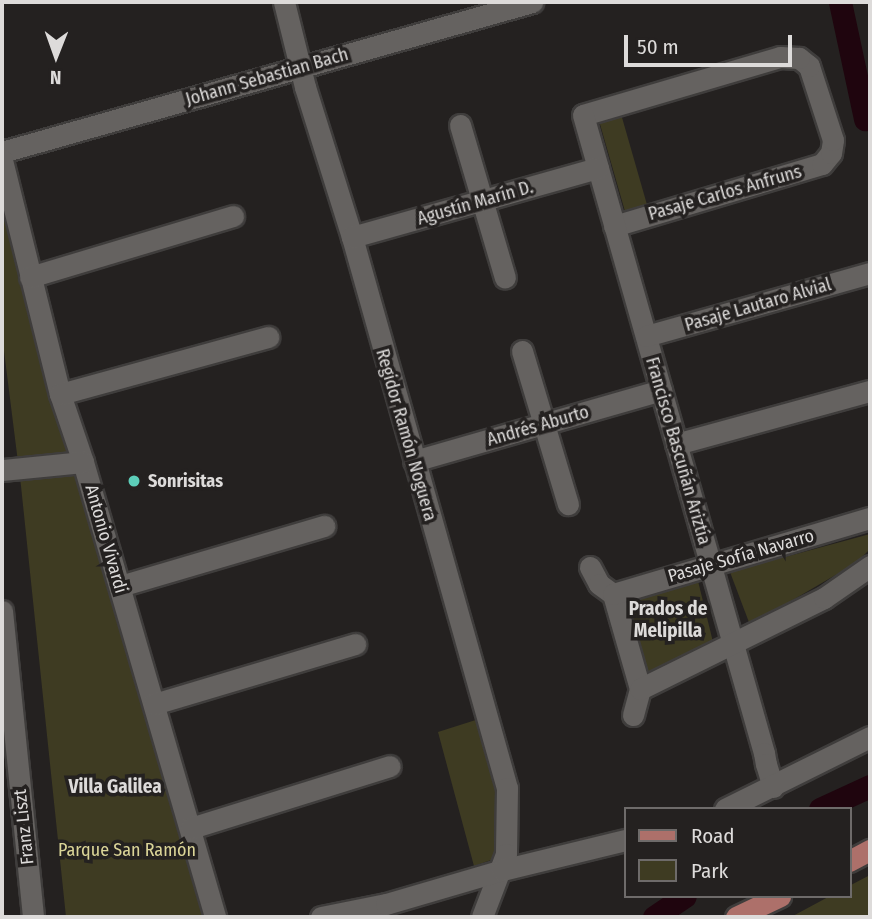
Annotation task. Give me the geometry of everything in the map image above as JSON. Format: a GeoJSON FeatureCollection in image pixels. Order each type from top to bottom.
{"type":"FeatureCollection","features":[{"type":"Feature","properties":{"kind":"main road"},"geometry":{"type":"LineString","coordinates":[[851,860],[870,850]]}},
{"type":"Feature","properties":{"kind":"main road"},"geometry":{"type":"LineString","coordinates":[[736,917],[777,898]]}},
{"type":"Feature","properties":{"kind":"main road"},"geometry":{"type":"LineString","coordinates":[[752,917],[777,898]]}},
{"type":"Feature","properties":{"kind":"street","name":"Regidor Ramón Noguera"},"geometry":{"type":"LineString","coordinates":[[284,2],[299,68],[352,237],[507,788],[508,833],[502,870],[482,917]]}},
{"type":"Feature","properties":{"kind":"street","name":"Johann Sebastian Bach"},"geometry":{"type":"LineString","coordinates":[[2,152],[532,2]]}},
{"type":"Feature","properties":{"kind":"street","name":"Francisco Bascuñán Ariztía"},"geometry":{"type":"LineString","coordinates":[[773,787],[583,115],[780,57],[799,58],[812,72],[833,140],[831,153]]}},
{"type":"Feature","properties":{"kind":"street"},"geometry":{"type":"LineString","coordinates":[[460,125],[505,278]]}},
{"type":"Feature","properties":{"kind":"street","name":"Pasaje Carlos Anfruns"},"geometry":{"type":"LineString","coordinates":[[614,226],[816,167],[831,153]]}},
{"type":"Feature","properties":{"kind":"street","name":"Antonio Vivardi"},"geometry":{"type":"LineString","coordinates":[[2,160],[60,394],[120,586],[215,917]]}},
{"type":"Feature","properties":{"kind":"street","name":"Agustín Marín D."},"geometry":{"type":"LineString","coordinates":[[352,237],[598,168]]}},
{"type":"Feature","properties":{"kind":"street"},"geometry":{"type":"LineString","coordinates":[[30,276],[233,216]]}},
{"type":"Feature","properties":{"kind":"street","name":"Pasaje Lautaro Alvial"},"geometry":{"type":"LineString","coordinates":[[646,337],[870,275]]}},
{"type":"Feature","properties":{"kind":"street"},"geometry":{"type":"LineString","coordinates":[[60,394],[268,337]]}},
{"type":"Feature","properties":{"kind":"street"},"geometry":{"type":"LineString","coordinates":[[522,351],[568,504]]}},
{"type":"Feature","properties":{"kind":"street","name":"Andrés Aburto"},"geometry":{"type":"LineString","coordinates":[[414,461],[661,390]]}},
{"type":"Feature","properties":{"kind":"street"},"geometry":{"type":"LineString","coordinates":[[676,444],[870,391]]}},
{"type":"Feature","properties":{"kind":"street"},"geometry":{"type":"LineString","coordinates":[[2,470],[83,462]]}},
{"type":"Feature","properties":{"kind":"street","name":"Pasaje Sofía Navarro"},"geometry":{"type":"LineString","coordinates":[[612,594],[870,518]]}},
{"type":"Feature","properties":{"kind":"street"},"geometry":{"type":"LineString","coordinates":[[120,586],[324,526]]}},
{"type":"Feature","properties":{"kind":"street"},"geometry":{"type":"LineString","coordinates":[[639,689],[824,598],[870,566]]}},
{"type":"Feature","properties":{"kind":"street"},"geometry":{"type":"LineString","coordinates":[[590,567],[599,584],[612,594],[639,689],[633,715]]}},
{"type":"Feature","properties":{"kind":"street","name":"Franz Liszt"},"geometry":{"type":"LineString","coordinates":[[2,611],[33,917]]}},
{"type":"Feature","properties":{"kind":"street"},"geometry":{"type":"LineString","coordinates":[[154,704],[355,644]]}},
{"type":"Feature","properties":{"kind":"street"},"geometry":{"type":"LineString","coordinates":[[729,807],[870,737]]}},
{"type":"Feature","properties":{"kind":"street"},"geometry":{"type":"LineString","coordinates":[[191,828],[390,766]]}},
{"type":"Feature","properties":{"kind":"street"},"geometry":{"type":"LineString","coordinates":[[321,917],[386,904],[502,870],[624,840]]}},
{"type":"Feature","properties":{"kind":"street"},"geometry":{"type":"LineString","coordinates":[[386,904],[395,913],[405,917]]}},
{"type":"Feature","properties":{"kind":"green space"},"geometry":{"type":"Polygon","coordinates":[[[621,114],[648,207],[626,214],[599,120],[621,114]]]}},
{"type":"Feature","properties":{"kind":"green space","name":"Parque San Ramón"},"geometry":{"type":"Polygon","coordinates":[[[2,190],[25,209],[97,493],[217,917],[66,917],[21,486],[2,335],[2,190]]]}},
{"type":"Feature","properties":{"kind":"green space"},"geometry":{"type":"Polygon","coordinates":[[[870,534],[870,549],[856,563],[750,625],[730,572],[870,534]]]}},
{"type":"Feature","properties":{"kind":"green space"},"geometry":{"type":"Polygon","coordinates":[[[698,581],[713,642],[644,676],[627,603],[698,581]]]}},
{"type":"Feature","properties":{"kind":"green space"},"geometry":{"type":"Polygon","coordinates":[[[482,718],[497,775],[499,844],[494,859],[474,866],[438,732],[482,718]]]}},
{"type":"Feature","properties":{"kind":"green space"},"geometry":{"type":"Polygon","coordinates":[[[870,875],[870,917],[791,917],[826,898],[851,898],[851,885],[870,875]]]}},
{"type":"Feature","properties":{"kind":"waterway"},"geometry":{"type":"LineString","coordinates":[[840,2],[865,119]]}},
{"type":"Feature","properties":{"kind":"waterway"},"geometry":{"type":"LineString","coordinates":[[824,807],[870,786]]}},
{"type":"Feature","properties":{"kind":"waterway"},"geometry":{"type":"LineString","coordinates":[[654,917],[682,898]]}},
{"type":"Feature","properties":{"kind":"place","name":"Sonrisitas"},"geometry":{"type":"Point","coordinates":[134,481]}},
{"type":"Feature","properties":{"kind":"district","name":"Prados de Melipilla"},"geometry":{"type":"Point","coordinates":[668,620]}},
{"type":"Feature","properties":{"kind":"district","name":"Villa Galilea"},"geometry":{"type":"Point","coordinates":[115,787]}}]}
